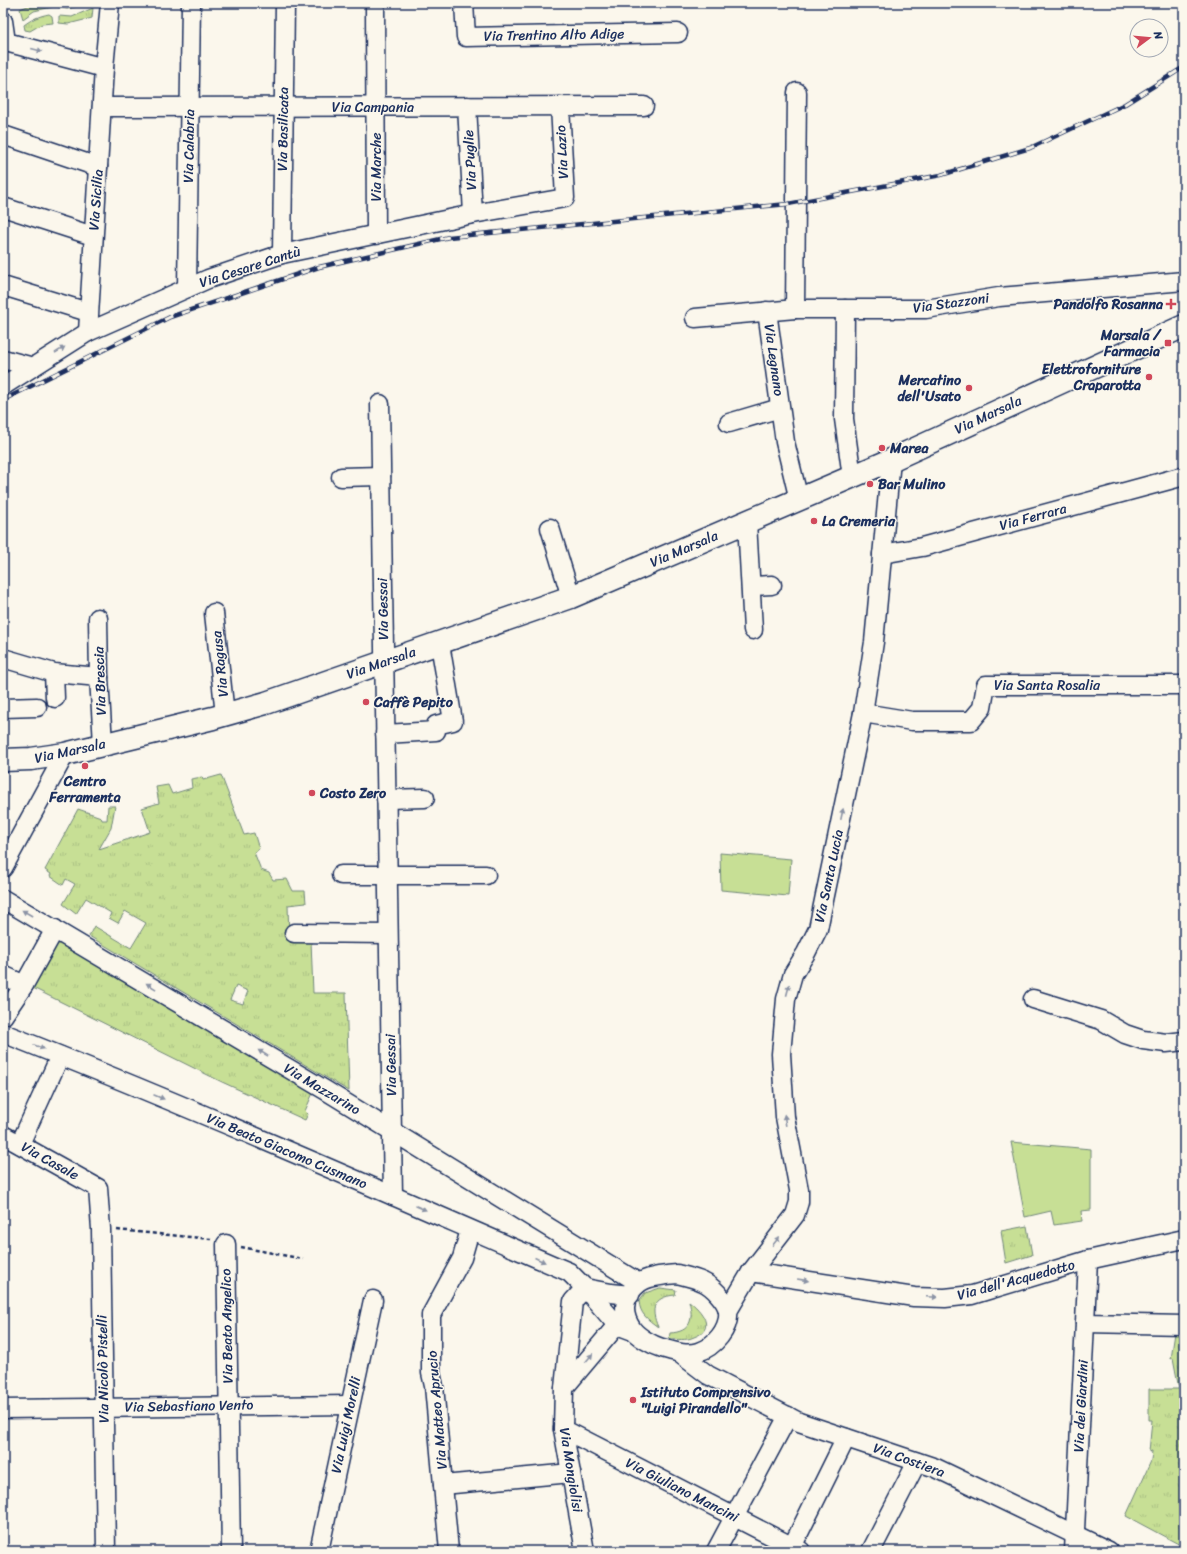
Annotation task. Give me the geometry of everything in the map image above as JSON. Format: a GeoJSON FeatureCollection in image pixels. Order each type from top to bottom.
{"type":"FeatureCollection","features":[{"type":"Feature","properties":{"kind":"main road","name":"Via Marsala"},"geometry":{"type":"LineString","coordinates":[[3,760],[31,759],[65,754],[225,715],[266,703],[384,661],[440,644],[571,597],[891,460],[1184,326]]}},
{"type":"Feature","properties":{"kind":"street","name":"Via Sicilia"},"geometry":{"type":"LineString","coordinates":[[88,332],[88,312],[104,68],[110,3]]}},
{"type":"Feature","properties":{"kind":"street","name":"Via Calabria"},"geometry":{"type":"LineString","coordinates":[[187,288],[191,3]]}},
{"type":"Feature","properties":{"kind":"street","name":"Via Basilicata"},"geometry":{"type":"LineString","coordinates":[[282,254],[285,3]]}},
{"type":"Feature","properties":{"kind":"street","name":"Via Marche"},"geometry":{"type":"LineString","coordinates":[[375,3],[376,234]]}},
{"type":"Feature","properties":{"kind":"street","name":"Via Trentino Alto Adige"},"geometry":{"type":"LineString","coordinates":[[464,3],[466,37],[678,33]]}},
{"type":"Feature","properties":{"kind":"street"},"geometry":{"type":"LineString","coordinates":[[3,21],[4,43],[104,68]]}},
{"type":"Feature","properties":{"kind":"street"},"geometry":{"type":"LineString","coordinates":[[795,309],[798,92]]}},
{"type":"Feature","properties":{"kind":"street","name":"Via Puglie"},"geometry":{"type":"LineString","coordinates":[[467,106],[473,214]]}},
{"type":"Feature","properties":{"kind":"street","name":"Via Lazio"},"geometry":{"type":"LineString","coordinates":[[560,106],[565,198]]}},
{"type":"Feature","properties":{"kind":"street","name":"Via Campania"},"geometry":{"type":"LineString","coordinates":[[102,107],[644,106]]}},
{"type":"Feature","properties":{"kind":"street"},"geometry":{"type":"LineString","coordinates":[[3,135],[98,167]]}},
{"type":"Feature","properties":{"kind":"street","name":"Via Cesare Cantù"},"geometry":{"type":"LineString","coordinates":[[3,386],[88,332],[208,279],[282,254],[473,214],[565,198]]}},
{"type":"Feature","properties":{"kind":"street"},"geometry":{"type":"LineString","coordinates":[[3,207],[93,236]]}},
{"type":"Feature","properties":{"kind":"street","name":"Via Stazzoni"},"geometry":{"type":"LineString","coordinates":[[695,318],[795,309],[926,309],[999,296],[1184,281]]}},
{"type":"Feature","properties":{"kind":"street"},"geometry":{"type":"LineString","coordinates":[[3,286],[88,312]]}},
{"type":"Feature","properties":{"kind":"street"},"geometry":{"type":"LineString","coordinates":[[845,309],[844,419],[852,477]]}},
{"type":"Feature","properties":{"kind":"street","name":"Via Legnano"},"geometry":{"type":"LineString","coordinates":[[767,311],[785,442],[799,500]]}},
{"type":"Feature","properties":{"kind":"street"},"geometry":{"type":"LineString","coordinates":[[3,359],[32,367]]}},
{"type":"Feature","properties":{"kind":"street","name":"Via Gessai"},"geometry":{"type":"LineString","coordinates":[[380,404],[393,1196]]}},
{"type":"Feature","properties":{"kind":"street","name":"Via Legnano"},"geometry":{"type":"LineString","coordinates":[[729,423],[780,408]]}},
{"type":"Feature","properties":{"kind":"street","name":"Via Santa Lucia"},"geometry":{"type":"LineString","coordinates":[[728,1311],[751,1272],[791,1220],[799,1202],[799,1190],[786,1124],[782,1088],[781,1054],[786,999],[793,974],[806,953],[818,928],[863,713],[874,642],[891,460]]}},
{"type":"Feature","properties":{"kind":"street"},"geometry":{"type":"LineString","coordinates":[[341,477],[381,476]]}},
{"type":"Feature","properties":{"kind":"street","name":"Via Ferrara"},"geometry":{"type":"LineString","coordinates":[[882,554],[922,547],[1184,476]]}},
{"type":"Feature","properties":{"kind":"street"},"geometry":{"type":"LineString","coordinates":[[747,522],[753,630]]}},
{"type":"Feature","properties":{"kind":"street"},"geometry":{"type":"LineString","coordinates":[[550,528],[571,597]]}},
{"type":"Feature","properties":{"kind":"street"},"geometry":{"type":"LineString","coordinates":[[751,586],[772,585]]}},
{"type":"Feature","properties":{"kind":"street","name":"Via Ragusa"},"geometry":{"type":"LineString","coordinates":[[214,613],[225,715]]}},
{"type":"Feature","properties":{"kind":"street","name":"Via Brescia"},"geometry":{"type":"LineString","coordinates":[[98,618],[99,677],[103,744]]}},
{"type":"Feature","properties":{"kind":"street"},"geometry":{"type":"LineString","coordinates":[[385,734],[436,731],[436,725],[453,722],[440,644]]}},
{"type":"Feature","properties":{"kind":"street"},"geometry":{"type":"LineString","coordinates":[[3,658],[54,673],[99,677]]}},
{"type":"Feature","properties":{"kind":"street"},"geometry":{"type":"LineString","coordinates":[[54,673],[55,698]]}},
{"type":"Feature","properties":{"kind":"street","name":"Via Santa Rosalia"},"geometry":{"type":"LineString","coordinates":[[863,713],[912,721],[971,721],[982,708],[986,685],[1184,685]]}},
{"type":"Feature","properties":{"kind":"street"},"geometry":{"type":"LineString","coordinates":[[3,708],[37,708]]}},
{"type":"Feature","properties":{"kind":"street"},"geometry":{"type":"LineString","coordinates":[[3,868],[65,754]]}},
{"type":"Feature","properties":{"kind":"street"},"geometry":{"type":"LineString","coordinates":[[386,799],[425,798]]}},
{"type":"Feature","properties":{"kind":"street"},"geometry":{"type":"LineString","coordinates":[[341,875],[486,875]]}},
{"type":"Feature","properties":{"kind":"street","name":"Via Mazzarino"},"geometry":{"type":"LineString","coordinates":[[3,899],[392,1131],[634,1289]]}},
{"type":"Feature","properties":{"kind":"street"},"geometry":{"type":"LineString","coordinates":[[3,1016],[24,985],[55,929]]}},
{"type":"Feature","properties":{"kind":"street"},"geometry":{"type":"LineString","coordinates":[[294,933],[388,934]]}},
{"type":"Feature","properties":{"kind":"street"},"geometry":{"type":"LineString","coordinates":[[3,975],[24,985]]}},
{"type":"Feature","properties":{"kind":"street"},"geometry":{"type":"LineString","coordinates":[[1033,999],[1101,1020],[1125,1034],[1143,1040],[1166,1044],[1184,1042]]}},
{"type":"Feature","properties":{"kind":"street","name":"Via Beato Giacomo Cusmano"},"geometry":{"type":"LineString","coordinates":[[3,1033],[393,1196],[569,1272],[585,1288]]}},
{"type":"Feature","properties":{"kind":"street"},"geometry":{"type":"LineString","coordinates":[[20,1144],[60,1056]]}},
{"type":"Feature","properties":{"kind":"street","name":"Via Casale"},"geometry":{"type":"LineString","coordinates":[[3,1135],[98,1188]]}},
{"type":"Feature","properties":{"kind":"street","name":"Via Nicolò Pistelli"},"geometry":{"type":"LineString","coordinates":[[98,1188],[101,1229],[106,1551]]}},
{"type":"Feature","properties":{"kind":"street","name":"Via Matteo Aprucio"},"geometry":{"type":"LineString","coordinates":[[449,1551],[434,1386],[431,1373],[431,1315],[462,1258],[470,1230]]}},
{"type":"Feature","properties":{"kind":"street","name":"Via dell'Acquedotto"},"geometry":{"type":"LineString","coordinates":[[751,1272],[914,1297],[945,1298],[972,1294],[1088,1260],[1184,1239]]}},
{"type":"Feature","properties":{"kind":"street","name":"Via Beato Angelico"},"geometry":{"type":"LineString","coordinates":[[226,1244],[231,1551]]}},
{"type":"Feature","properties":{"kind":"street","name":"Via dei Giardini"},"geometry":{"type":"LineString","coordinates":[[1074,1544],[1088,1260]]}},
{"type":"Feature","properties":{"kind":"street"},"geometry":{"type":"LineString","coordinates":[[677,1274],[689,1277],[703,1282],[719,1295],[728,1311],[725,1329],[712,1345],[697,1353],[679,1353],[655,1346],[633,1331],[617,1325],[585,1288],[611,1294],[634,1289],[654,1277],[677,1274]]}},
{"type":"Feature","properties":{"kind":"street","name":"Via Mongiolisi"},"geometry":{"type":"LineString","coordinates":[[585,1288],[573,1301],[564,1388],[563,1429],[585,1551]]}},
{"type":"Feature","properties":{"kind":"street"},"geometry":{"type":"LineString","coordinates":[[633,1331],[626,1319],[624,1307],[634,1289]]}},
{"type":"Feature","properties":{"kind":"street","name":"Via Luigi Morelli"},"geometry":{"type":"LineString","coordinates":[[319,1551],[373,1300]]}},
{"type":"Feature","properties":{"kind":"street"},"geometry":{"type":"LineString","coordinates":[[1085,1323],[1184,1325]]}},
{"type":"Feature","properties":{"kind":"street"},"geometry":{"type":"LineString","coordinates":[[564,1388],[617,1325]]}},
{"type":"Feature","properties":{"kind":"street"},"geometry":{"type":"LineString","coordinates":[[708,1375],[712,1345]]}},
{"type":"Feature","properties":{"kind":"street","name":"Via Costiera"},"geometry":{"type":"LineString","coordinates":[[679,1353],[708,1375],[799,1422],[936,1468],[1074,1544],[1109,1551]]}},
{"type":"Feature","properties":{"kind":"street","name":"Via Sebastiano Vento"},"geometry":{"type":"LineString","coordinates":[[3,1409],[228,1405],[350,1405]]}},
{"type":"Feature","properties":{"kind":"street"},"geometry":{"type":"LineString","coordinates":[[716,1551],[788,1416]]}},
{"type":"Feature","properties":{"kind":"street","name":"Via Giuliano Mancini"},"geometry":{"type":"LineString","coordinates":[[563,1429],[734,1517],[794,1550]]}},
{"type":"Feature","properties":{"kind":"street"},"geometry":{"type":"LineString","coordinates":[[794,1550],[846,1438]]}},
{"type":"Feature","properties":{"kind":"street"},"geometry":{"type":"LineString","coordinates":[[871,1551],[916,1462]]}},
{"type":"Feature","properties":{"kind":"street"},"geometry":{"type":"LineString","coordinates":[[443,1485],[571,1473]]}},
{"type":"Feature","properties":{"kind":"path"},"geometry":{"type":"LineString","coordinates":[[101,1229],[214,1239],[226,1244],[303,1259]]}},
{"type":"Feature","properties":{"kind":"green space"},"geometry":{"type":"Polygon","coordinates":[[[35,3],[52,3],[52,7],[34,11],[23,19],[20,9],[35,3]]]}},
{"type":"Feature","properties":{"kind":"green space"},"geometry":{"type":"Polygon","coordinates":[[[58,3],[89,3],[67,9],[58,7],[58,3]]]}},
{"type":"Feature","properties":{"kind":"green space"},"geometry":{"type":"Polygon","coordinates":[[[93,8],[92,18],[68,24],[59,23],[59,16],[72,17],[93,8]]]}},
{"type":"Feature","properties":{"kind":"green space"},"geometry":{"type":"Polygon","coordinates":[[[49,14],[52,16],[53,23],[42,24],[30,31],[25,30],[24,25],[27,23],[36,18],[49,14]]]}},
{"type":"Feature","properties":{"kind":"green space"},"geometry":{"type":"Polygon","coordinates":[[[221,775],[244,835],[254,833],[259,849],[254,852],[261,870],[269,873],[273,880],[287,879],[293,891],[305,891],[306,903],[288,905],[289,940],[311,940],[313,993],[346,993],[349,1091],[89,936],[94,926],[131,948],[146,923],[125,911],[118,923],[109,918],[111,913],[86,898],[76,914],[63,904],[75,884],[66,879],[63,885],[50,876],[51,874],[45,870],[78,809],[101,817],[102,820],[107,820],[108,806],[115,806],[111,828],[99,849],[150,832],[142,808],[159,803],[156,787],[168,785],[172,794],[192,788],[191,779],[202,777],[203,780],[221,775]],[[236,986],[230,1000],[243,1004],[248,991],[236,986]]]}},
{"type":"Feature","properties":{"kind":"green space"},"geometry":{"type":"Polygon","coordinates":[[[720,853],[791,859],[788,896],[721,890],[720,853]]]}},
{"type":"Feature","properties":{"kind":"green space"},"geometry":{"type":"Polygon","coordinates":[[[56,939],[313,1093],[305,1111],[308,1114],[305,1120],[222,1082],[29,986],[56,939]]]}},
{"type":"Feature","properties":{"kind":"green space"},"geometry":{"type":"Polygon","coordinates":[[[1011,1142],[1091,1149],[1091,1210],[1081,1211],[1082,1221],[1054,1225],[1051,1211],[1025,1217],[1011,1142]]]}},
{"type":"Feature","properties":{"kind":"green space"},"geometry":{"type":"Polygon","coordinates":[[[1027,1226],[1032,1255],[1006,1263],[1001,1231],[1027,1226]]]}},
{"type":"Feature","properties":{"kind":"green space"},"geometry":{"type":"Polygon","coordinates":[[[660,1288],[676,1290],[675,1295],[662,1298],[655,1305],[654,1315],[658,1327],[645,1316],[639,1301],[645,1293],[660,1288]]]}},
{"type":"Feature","properties":{"kind":"green space"},"geometry":{"type":"Polygon","coordinates":[[[689,1301],[698,1309],[705,1319],[705,1329],[701,1334],[691,1338],[669,1339],[670,1333],[683,1330],[687,1327],[691,1319],[689,1301]]]}},
{"type":"Feature","properties":{"kind":"green space"},"geometry":{"type":"Polygon","coordinates":[[[1175,1333],[1184,1333],[1184,1547],[1126,1516],[1151,1461],[1152,1451],[1149,1452],[1152,1420],[1149,1420],[1149,1389],[1179,1389],[1173,1358],[1171,1359],[1175,1333]]]}},
{"type":"Feature","properties":{"kind":"railway"},"geometry":{"type":"LineString","coordinates":[[3,400],[170,317],[319,267],[449,237],[788,204],[941,175],[1030,148],[1125,104],[1184,67]]}},
{"type":"Feature","properties":{"kind":"place","name":"Pandolfo Rosanna"},"geometry":{"type":"Point","coordinates":[1171,304]}},
{"type":"Feature","properties":{"kind":"place","name":"Marsala / Farmacia"},"geometry":{"type":"Point","coordinates":[1168,343]}},
{"type":"Feature","properties":{"kind":"place","name":"Elettroforniture Craparotta"},"geometry":{"type":"Point","coordinates":[1149,377]}},
{"type":"Feature","properties":{"kind":"place","name":"Mercatino dell'Usato"},"geometry":{"type":"Point","coordinates":[969,388]}},
{"type":"Feature","properties":{"kind":"place","name":"Marea"},"geometry":{"type":"Point","coordinates":[882,448]}},
{"type":"Feature","properties":{"kind":"place","name":"Bar Mulino"},"geometry":{"type":"Point","coordinates":[870,484]}},
{"type":"Feature","properties":{"kind":"place","name":"La Cremeria"},"geometry":{"type":"Point","coordinates":[814,521]}},
{"type":"Feature","properties":{"kind":"place","name":"Caffè Pepito"},"geometry":{"type":"Point","coordinates":[366,702]}},
{"type":"Feature","properties":{"kind":"place","name":"Centro Ferramenta"},"geometry":{"type":"Point","coordinates":[85,766]}},
{"type":"Feature","properties":{"kind":"place","name":"Costo Zero"},"geometry":{"type":"Point","coordinates":[312,793]}},
{"type":"Feature","properties":{"kind":"place","name":"Istituto Comprensivo \"Luigi Pirandello\""},"geometry":{"type":"Point","coordinates":[633,1400]}}]}
